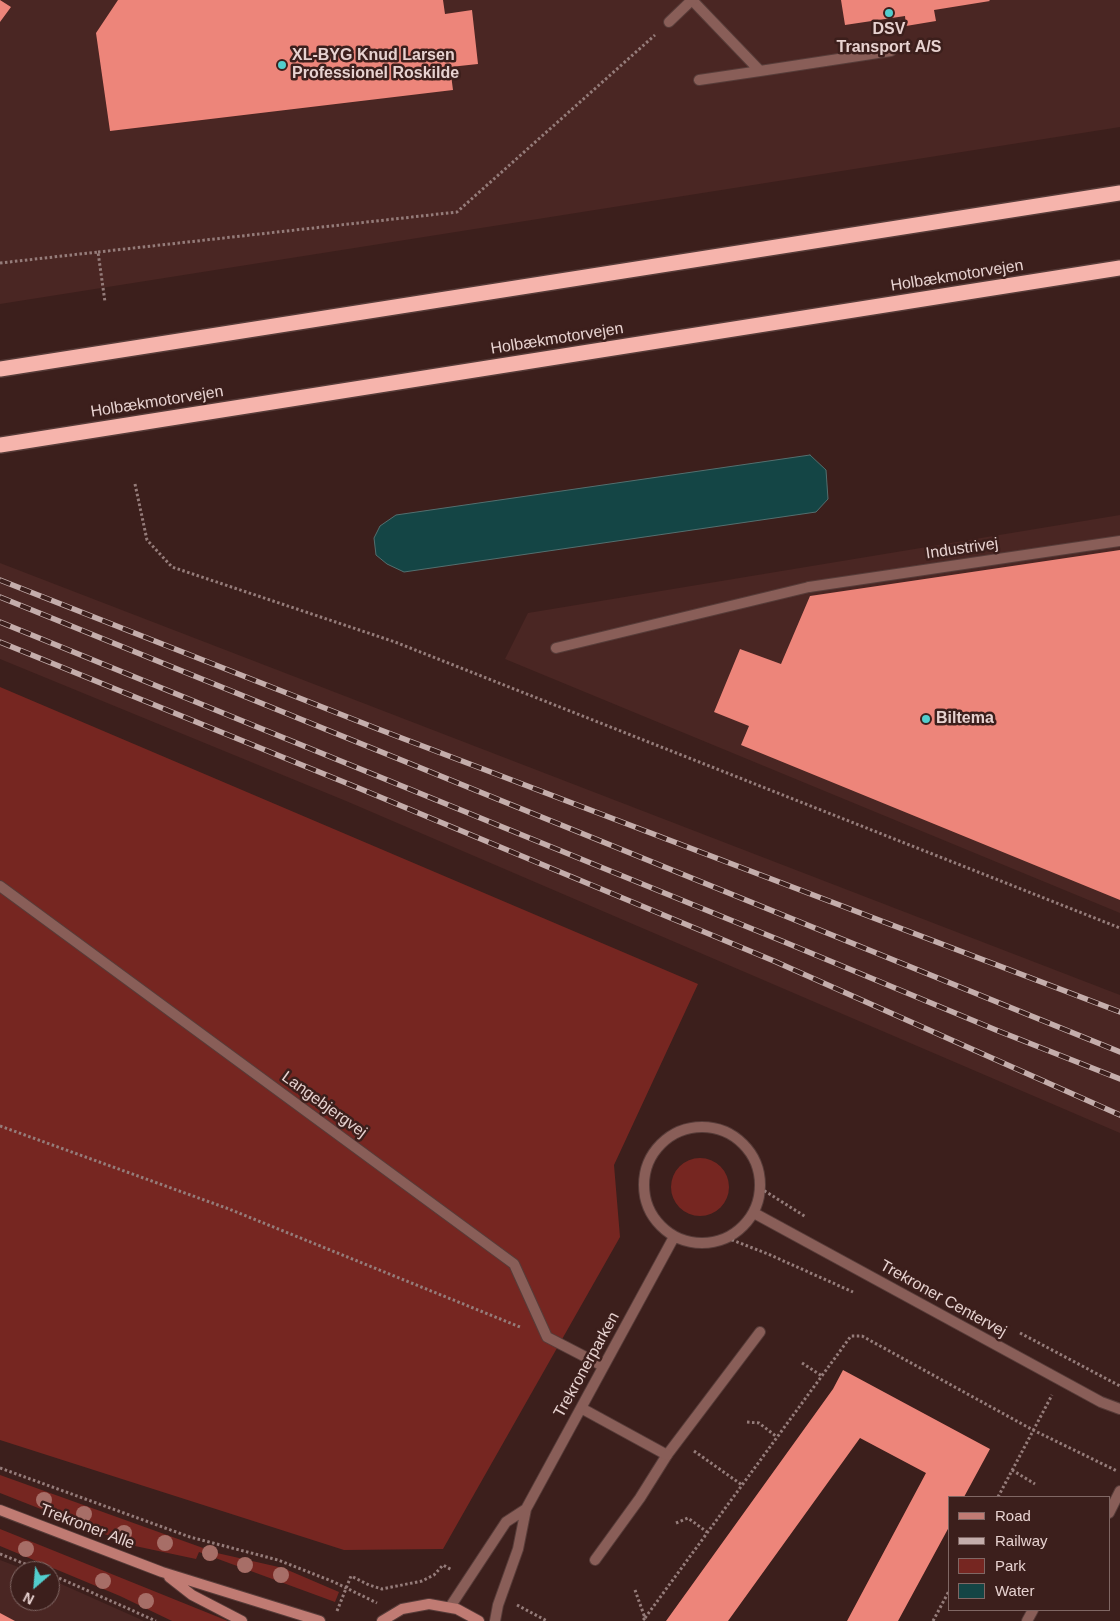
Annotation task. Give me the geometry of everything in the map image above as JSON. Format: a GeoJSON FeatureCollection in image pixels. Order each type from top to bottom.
{"type":"FeatureCollection","features":[{"type":"Feature","properties":{"kind":"highway"},"geometry":{"type":"LineString","coordinates":[[0,369],[1120,193]]}},
{"type":"Feature","properties":{"kind":"highway","name":"Holbækmotorvejen"},"geometry":{"type":"LineString","coordinates":[[0,445],[1120,268]]}},
{"type":"Feature","properties":{"kind":"street"},"geometry":{"type":"LineString","coordinates":[[669,22],[692,0],[760,71]]}},
{"type":"Feature","properties":{"kind":"street"},"geometry":{"type":"LineString","coordinates":[[699,80],[890,51]]}},
{"type":"Feature","properties":{"kind":"street","name":"Industrivej"},"geometry":{"type":"LineString","coordinates":[[556,648],[809,587],[1120,541]]}},
{"type":"Feature","properties":{"kind":"street","name":"Langebjergvej"},"geometry":{"type":"LineString","coordinates":[[0,886],[514,1264],[546,1337]]}},
{"type":"Feature","properties":{"kind":"street"},"geometry":{"type":"LineString","coordinates":[[702,1126],[719,1129],[735,1136],[748,1148],[756,1163],[760,1180],[760,1197],[754,1213],[742,1228],[727,1238],[710,1243],[692,1243],[674,1237],[660,1226],[650,1212],[644,1196],[644,1179],[648,1162],[657,1147],[670,1136],[685,1129],[702,1126]]}},
{"type":"Feature","properties":{"kind":"street","name":"Trekroner Centervej"},"geometry":{"type":"LineString","coordinates":[[754,1213],[1101,1402],[1120,1409]]}},
{"type":"Feature","properties":{"kind":"street","name":"Trekronerparken"},"geometry":{"type":"LineString","coordinates":[[496,1621],[498,1605],[518,1548],[526,1509],[674,1237]]}},
{"type":"Feature","properties":{"kind":"street"},"geometry":{"type":"LineString","coordinates":[[595,1560],[640,1498],[678,1439],[760,1332]]}},
{"type":"Feature","properties":{"kind":"street"},"geometry":{"type":"LineString","coordinates":[[546,1337],[603,1366]]}},
{"type":"Feature","properties":{"kind":"street"},"geometry":{"type":"LineString","coordinates":[[581,1408],[667,1455]]}},
{"type":"Feature","properties":{"kind":"street"},"geometry":{"type":"LineString","coordinates":[[1110,1511],[1120,1491]]}},
{"type":"Feature","properties":{"kind":"street","name":"Trekronerparken"},"geometry":{"type":"LineString","coordinates":[[450,1607],[506,1522],[526,1509]]}},
{"type":"Feature","properties":{"kind":"street","name":"Trekroner Alle"},"geometry":{"type":"LineString","coordinates":[[0,1510],[162,1572],[320,1621]]}},
{"type":"Feature","properties":{"kind":"street","name":"Trekroner Alle"},"geometry":{"type":"LineString","coordinates":[[162,1572],[192,1595],[242,1621]]}},
{"type":"Feature","properties":{"kind":"street"},"geometry":{"type":"LineString","coordinates":[[382,1621],[395,1612],[422,1605],[436,1604],[463,1611],[479,1621]]}},
{"type":"Feature","properties":{"kind":"path"},"geometry":{"type":"LineString","coordinates":[[0,263],[457,212],[669,22]]}},
{"type":"Feature","properties":{"kind":"path"},"geometry":{"type":"LineString","coordinates":[[98,252],[105,302]]}},
{"type":"Feature","properties":{"kind":"path"},"geometry":{"type":"LineString","coordinates":[[135,484],[147,540],[172,567],[395,642],[1120,928]]}},
{"type":"Feature","properties":{"kind":"path"},"geometry":{"type":"LineString","coordinates":[[0,1126],[229,1209],[546,1337]]}},
{"type":"Feature","properties":{"kind":"path"},"geometry":{"type":"LineString","coordinates":[[643,1619],[851,1336],[862,1336],[1033,1430],[1120,1472]]}},
{"type":"Feature","properties":{"kind":"path"},"geometry":{"type":"LineString","coordinates":[[802,1363],[822,1376]]}},
{"type":"Feature","properties":{"kind":"path"},"geometry":{"type":"LineString","coordinates":[[999,1496],[1052,1394]]}},
{"type":"Feature","properties":{"kind":"path"},"geometry":{"type":"LineString","coordinates":[[747,1422],[759,1424],[777,1437]]}},
{"type":"Feature","properties":{"kind":"path"},"geometry":{"type":"LineString","coordinates":[[678,1439],[742,1485]]}},
{"type":"Feature","properties":{"kind":"path"},"geometry":{"type":"LineString","coordinates":[[0,1468],[190,1537],[278,1560],[334,1582],[395,1612]]}},
{"type":"Feature","properties":{"kind":"path"},"geometry":{"type":"LineString","coordinates":[[1012,1470],[1034,1484]]}},
{"type":"Feature","properties":{"kind":"path"},"geometry":{"type":"LineString","coordinates":[[676,1523],[688,1518],[708,1532]]}},
{"type":"Feature","properties":{"kind":"path"},"geometry":{"type":"LineString","coordinates":[[0,1554],[18,1561]]}},
{"type":"Feature","properties":{"kind":"path"},"geometry":{"type":"LineString","coordinates":[[60,1578],[156,1621]]}},
{"type":"Feature","properties":{"kind":"path"},"geometry":{"type":"LineString","coordinates":[[635,1590],[643,1619]]}},
{"type":"Feature","properties":{"kind":"path"},"geometry":{"type":"LineString","coordinates":[[933,1621],[948,1593]]}},
{"type":"Feature","properties":{"kind":"shaded area"},"geometry":{"type":"Polygon","coordinates":[[[0,0],[1120,0],[1120,127],[0,304],[0,0]]]}},
{"type":"Feature","properties":{"kind":"shaded area","name":"Biltema"},"geometry":{"type":"Polygon","coordinates":[[[1120,515],[1120,913],[505,659],[528,613],[1120,515]]]}},
{"type":"Feature","properties":{"kind":"shaded area"},"geometry":{"type":"Polygon","coordinates":[[[0,563],[1120,995],[1120,1133],[346,801],[0,659],[0,563]]]}},
{"type":"Feature","properties":{"kind":"shaded area"},"geometry":{"type":"Polygon","coordinates":[[[0,1560],[10,1564],[10,1611],[60,1611],[60,1583],[144,1621],[0,1621],[0,1560]]]}},
{"type":"Feature","properties":{"kind":"green space"},"geometry":{"type":"Polygon","coordinates":[[[0,687],[698,984],[614,1165],[620,1237],[443,1549],[344,1550],[0,1440],[0,687]]]}},
{"type":"Feature","properties":{"kind":"green space"},"geometry":{"type":"Polygon","coordinates":[[[700,1158],[711,1160],[724,1171],[729,1187],[727,1198],[716,1211],[700,1216],[689,1214],[676,1203],[671,1187],[673,1176],[684,1163],[700,1158]]]}},
{"type":"Feature","properties":{"kind":"green space"},"geometry":{"type":"Polygon","coordinates":[[[0,1475],[217,1553],[283,1568],[339,1592],[335,1602],[199,1552],[196,1559],[135,1546],[0,1493],[0,1475]]]}},
{"type":"Feature","properties":{"kind":"green space"},"geometry":{"type":"Polygon","coordinates":[[[0,1529],[228,1621],[172,1621],[120,1596],[60,1571],[60,1561],[36,1561],[0,1546],[0,1529]]]}},
{"type":"Feature","properties":{"kind":"water"},"geometry":{"type":"Polygon","coordinates":[[[810,455],[826,470],[828,499],[816,512],[404,572],[387,564],[376,555],[374,538],[380,526],[396,515],[810,455]]]}},
{"type":"Feature","properties":{"kind":"building"},"geometry":{"type":"Polygon","coordinates":[[[0,0],[11,7],[0,22],[0,0]]]}},
{"type":"Feature","properties":{"kind":"building","name":"XL-BYG Knud Larsen Professionel Roskilde"},"geometry":{"type":"Polygon","coordinates":[[[118,0],[443,0],[445,14],[472,10],[478,64],[450,67],[453,90],[110,131],[96,33],[118,0]]]}},
{"type":"Feature","properties":{"kind":"building","name":"DSV Transport A/S"},"geometry":{"type":"Polygon","coordinates":[[[841,0],[990,1],[934,10],[936,21],[906,26],[905,16],[845,25],[841,0]]]}},
{"type":"Feature","properties":{"kind":"building","name":"Biltema"},"geometry":{"type":"Polygon","coordinates":[[[1120,550],[1120,900],[741,745],[749,726],[714,712],[740,649],[781,664],[810,596],[1120,550]]]}},
{"type":"Feature","properties":{"kind":"building"},"geometry":{"type":"Polygon","coordinates":[[[843,1370],[990,1449],[965,1496],[948,1496],[948,1529],[898,1621],[847,1621],[926,1473],[860,1438],[728,1621],[666,1621],[833,1389],[843,1370]]]}},
{"type":"Feature","properties":{"kind":"building"},"geometry":{"type":"Polygon","coordinates":[[[0,1613],[15,1621],[0,1621],[0,1613]]]}},
{"type":"Feature","properties":{"kind":"railway"},"geometry":{"type":"LineString","coordinates":[[0,580],[378,729],[1120,1012]]}},
{"type":"Feature","properties":{"kind":"railway"},"geometry":{"type":"LineString","coordinates":[[0,597],[1120,1052]]}},
{"type":"Feature","properties":{"kind":"railway"},"geometry":{"type":"LineString","coordinates":[[0,622],[1120,1079]]}},
{"type":"Feature","properties":{"kind":"railway"},"geometry":{"type":"LineString","coordinates":[[0,642],[356,787],[774,961],[1120,1115]]}},
{"type":"Feature","properties":{"kind":"place","name":"DSV Transport A/S"},"geometry":{"type":"Point","coordinates":[889,13]}},
{"type":"Feature","properties":{"kind":"place","name":"XL-BYG Knud Larsen Professionel Roskilde"},"geometry":{"type":"Point","coordinates":[282,65]}},
{"type":"Feature","properties":{"kind":"place","name":"Biltema"},"geometry":{"type":"Point","coordinates":[926,719]}}]}
